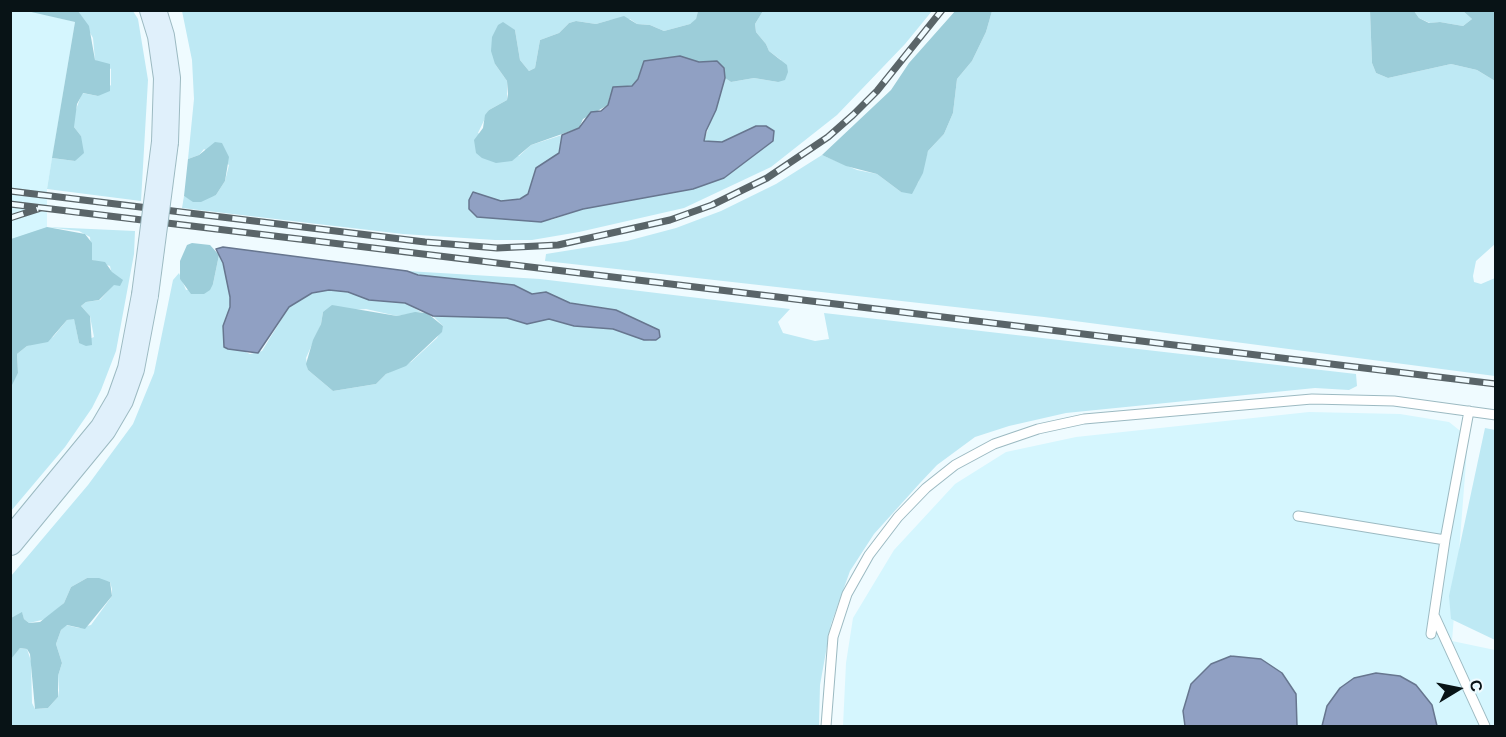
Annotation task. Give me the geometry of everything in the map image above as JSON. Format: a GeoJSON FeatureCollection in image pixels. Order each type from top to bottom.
{"type":"FeatureCollection","features":[{"type":"Feature","properties":{"kind":"main road"},"geometry":{"type":"LineString","coordinates":[[10,542],[103,429],[120,400],[131,369],[145,295],[165,142],[167,78],[161,36],[153,10]]}},
{"type":"Feature","properties":{"kind":"lane"},"geometry":{"type":"LineString","coordinates":[[826,726],[833,637],[847,594],[869,555],[898,517],[926,488],[956,465],[994,444],[1038,429],[1084,419],[1312,399],[1394,401],[1496,415]]}},
{"type":"Feature","properties":{"kind":"lane"},"geometry":{"type":"LineString","coordinates":[[1431,634],[1445,540],[1469,411]]}},
{"type":"Feature","properties":{"kind":"lane"},"geometry":{"type":"LineString","coordinates":[[1298,516],[1445,540]]}},
{"type":"Feature","properties":{"kind":"lane"},"geometry":{"type":"LineString","coordinates":[[1435,616],[1485,726]]}},
{"type":"Feature","properties":{"kind":"shaded area"},"geometry":{"type":"Polygon","coordinates":[[[27,10],[75,22],[47,189],[47,227],[39,251],[11,295],[11,11],[27,10]]]}},
{"type":"Feature","properties":{"kind":"shaded area"},"geometry":{"type":"Polygon","coordinates":[[[956,10],[992,11],[986,32],[972,61],[957,79],[953,113],[944,134],[928,151],[923,173],[912,194],[901,192],[877,174],[846,166],[822,155],[891,90],[909,63],[956,10]]]}},
{"type":"Feature","properties":{"kind":"shaded area"},"geometry":{"type":"Polygon","coordinates":[[[27,11],[78,11],[89,26],[95,60],[110,64],[110,91],[98,96],[83,93],[77,104],[74,127],[81,136],[84,153],[75,161],[52,158],[75,22],[27,11]]]}},
{"type":"Feature","properties":{"kind":"shaded area"},"geometry":{"type":"Polygon","coordinates":[[[78,11],[133,11],[138,19],[148,80],[141,201],[47,189],[52,158],[75,161],[81,136],[74,127],[74,115],[82,93],[98,96],[111,85],[111,69],[95,60],[93,38],[78,11]]]}},
{"type":"Feature","properties":{"kind":"shaded area"},"geometry":{"type":"Polygon","coordinates":[[[182,11],[698,11],[696,20],[690,24],[664,31],[650,25],[637,24],[630,19],[610,20],[596,24],[576,21],[569,23],[559,33],[540,40],[535,68],[529,71],[520,60],[515,30],[495,64],[507,81],[507,100],[489,110],[478,133],[519,156],[531,145],[562,135],[559,153],[536,168],[528,194],[520,199],[501,201],[473,192],[551,220],[583,209],[693,189],[724,178],[773,141],[774,131],[756,127],[722,142],[704,141],[725,78],[731,82],[754,78],[778,82],[781,60],[769,51],[756,32],[755,24],[763,11],[932,11],[905,44],[837,115],[771,167],[684,208],[579,232],[532,240],[495,240],[403,234],[182,208],[184,196],[193,201],[216,195],[225,181],[229,165],[204,149],[199,155],[188,159],[194,99],[192,60],[182,11]]]}},
{"type":"Feature","properties":{"kind":"shaded area"},"geometry":{"type":"Polygon","coordinates":[[[698,11],[763,11],[755,24],[756,32],[769,51],[787,65],[788,72],[785,80],[778,82],[754,78],[731,82],[725,78],[724,68],[717,61],[698,62],[680,56],[644,61],[638,79],[632,86],[622,86],[610,96],[608,105],[583,119],[579,128],[531,145],[512,161],[496,163],[476,153],[474,140],[483,128],[485,115],[489,110],[507,100],[507,81],[495,64],[491,51],[492,37],[498,25],[503,22],[515,30],[520,60],[529,71],[535,68],[540,40],[559,33],[569,23],[576,21],[596,24],[624,16],[637,24],[650,25],[664,31],[690,24],[696,19],[698,11]]]}},
{"type":"Feature","properties":{"kind":"shaded area"},"geometry":{"type":"Polygon","coordinates":[[[992,11],[1370,11],[1372,63],[1376,73],[1388,78],[1451,64],[1477,70],[1495,81],[1495,244],[1476,261],[1473,276],[1474,282],[1481,284],[1495,278],[1495,376],[1044,317],[545,261],[546,254],[627,241],[676,228],[721,211],[776,184],[822,155],[857,170],[877,174],[901,192],[918,183],[928,151],[944,134],[953,113],[957,79],[972,61],[986,32],[992,11]]]}},
{"type":"Feature","properties":{"kind":"shaded area"},"geometry":{"type":"Polygon","coordinates":[[[1370,11],[1414,11],[1419,18],[1429,23],[1440,22],[1463,26],[1472,19],[1463,11],[1495,11],[1495,81],[1477,70],[1451,64],[1388,78],[1376,73],[1372,63],[1370,11]]]}},
{"type":"Feature","properties":{"kind":"shaded area"},"geometry":{"type":"Polygon","coordinates":[[[1414,11],[1463,11],[1472,19],[1463,26],[1440,22],[1430,23],[1419,18],[1414,11]]]}},
{"type":"Feature","properties":{"kind":"shaded area"},"geometry":{"type":"Polygon","coordinates":[[[680,56],[699,62],[717,61],[724,68],[725,78],[704,141],[722,142],[756,126],[766,126],[774,131],[773,141],[724,178],[693,189],[583,209],[541,222],[477,217],[469,209],[469,200],[473,192],[501,201],[520,199],[528,194],[536,168],[559,153],[562,135],[579,128],[591,112],[601,111],[608,105],[613,87],[632,86],[638,79],[644,61],[680,56]]]}},
{"type":"Feature","properties":{"kind":"shaded area"},"geometry":{"type":"Polygon","coordinates":[[[215,142],[222,143],[229,157],[225,181],[216,195],[201,202],[193,202],[184,196],[188,159],[199,155],[215,142]]]}},
{"type":"Feature","properties":{"kind":"shaded area"},"geometry":{"type":"Polygon","coordinates":[[[47,227],[135,231],[134,254],[116,351],[101,390],[92,408],[65,447],[11,511],[10,387],[18,373],[17,354],[27,346],[53,337],[67,320],[74,318],[79,343],[94,337],[90,316],[81,306],[86,302],[100,300],[114,284],[110,266],[92,260],[90,237],[79,231],[47,227]]]}},
{"type":"Feature","properties":{"kind":"shaded area"},"geometry":{"type":"Polygon","coordinates":[[[47,227],[85,234],[92,243],[92,260],[105,262],[112,272],[123,280],[120,286],[114,285],[99,300],[86,302],[81,306],[90,316],[92,345],[86,346],[79,343],[74,319],[67,320],[48,342],[27,346],[17,354],[18,373],[11,387],[11,239],[47,227]]]}},
{"type":"Feature","properties":{"kind":"shaded area"},"geometry":{"type":"Polygon","coordinates":[[[192,243],[210,245],[219,255],[213,284],[204,294],[191,294],[180,279],[180,261],[187,245],[192,243]]]}},
{"type":"Feature","properties":{"kind":"shaded area"},"geometry":{"type":"Polygon","coordinates":[[[223,247],[407,271],[418,275],[514,285],[532,294],[546,292],[570,303],[616,310],[659,330],[660,337],[656,340],[644,340],[613,329],[574,326],[549,319],[527,324],[507,318],[433,316],[405,303],[369,300],[348,292],[329,290],[312,293],[289,307],[258,353],[228,349],[224,347],[223,326],[230,307],[230,297],[223,263],[216,249],[223,247]]]}},
{"type":"Feature","properties":{"kind":"shaded area"},"geometry":{"type":"Polygon","coordinates":[[[219,255],[223,263],[230,297],[230,307],[223,326],[224,347],[228,349],[237,348],[250,354],[262,351],[289,307],[312,293],[329,290],[348,292],[369,300],[405,303],[421,312],[397,316],[366,309],[323,312],[321,324],[306,358],[308,370],[333,391],[376,384],[386,374],[411,362],[437,338],[443,326],[433,316],[507,318],[527,324],[549,319],[574,326],[613,329],[650,341],[659,330],[616,310],[570,303],[546,292],[532,294],[514,285],[418,275],[407,271],[540,279],[790,309],[778,322],[783,333],[815,341],[829,339],[824,313],[1356,374],[1357,386],[1349,390],[1315,388],[1066,413],[1009,426],[975,437],[937,465],[920,483],[874,534],[850,571],[831,624],[820,685],[819,725],[11,726],[10,659],[20,648],[27,649],[31,661],[32,703],[35,709],[48,708],[58,697],[58,676],[62,663],[56,644],[61,630],[66,625],[79,628],[91,625],[112,596],[112,589],[110,582],[87,578],[71,587],[64,603],[46,619],[29,623],[24,619],[22,613],[11,618],[11,576],[88,485],[133,424],[154,373],[173,280],[179,273],[186,290],[213,284],[219,255]]]}},
{"type":"Feature","properties":{"kind":"shaded area"},"geometry":{"type":"Polygon","coordinates":[[[332,305],[397,316],[415,312],[427,313],[443,326],[442,332],[406,366],[386,374],[376,384],[333,391],[308,370],[306,364],[313,340],[321,324],[323,312],[332,305]]]}},
{"type":"Feature","properties":{"kind":"shaded area"},"geometry":{"type":"Polygon","coordinates":[[[1309,412],[1400,414],[1449,422],[1468,437],[1452,641],[1495,650],[1495,726],[843,726],[846,663],[853,618],[894,550],[955,484],[1006,452],[1076,437],[1309,412]]]}},
{"type":"Feature","properties":{"kind":"shaded area"},"geometry":{"type":"Polygon","coordinates":[[[1485,428],[1495,430],[1495,640],[1451,619],[1449,596],[1485,428]]]}},
{"type":"Feature","properties":{"kind":"shaded area"},"geometry":{"type":"Polygon","coordinates":[[[87,578],[99,578],[110,582],[112,596],[85,629],[67,625],[61,630],[56,644],[62,663],[58,676],[58,697],[48,708],[35,709],[30,654],[27,649],[20,648],[11,659],[11,618],[22,612],[24,619],[29,623],[40,622],[64,603],[71,587],[87,578]]]}},
{"type":"Feature","properties":{"kind":"shaded area"},"geometry":{"type":"Polygon","coordinates":[[[1231,656],[1261,659],[1282,673],[1296,694],[1297,726],[1185,726],[1183,711],[1191,684],[1211,664],[1231,656]]]}},
{"type":"Feature","properties":{"kind":"shaded area"},"geometry":{"type":"Polygon","coordinates":[[[1376,673],[1400,676],[1416,685],[1432,705],[1437,726],[1322,726],[1327,706],[1340,688],[1354,678],[1376,673]]]}},
{"type":"Feature","properties":{"kind":"railway"},"geometry":{"type":"LineString","coordinates":[[10,191],[425,242],[497,248],[558,245],[670,220],[712,205],[767,178],[828,137],[853,115],[877,91],[942,10]]}},
{"type":"Feature","properties":{"kind":"railway"},"geometry":{"type":"LineString","coordinates":[[10,204],[1496,384]]}},
{"type":"Feature","properties":{"kind":"railway"},"geometry":{"type":"LineString","coordinates":[[10,218],[38,209]]}}]}
